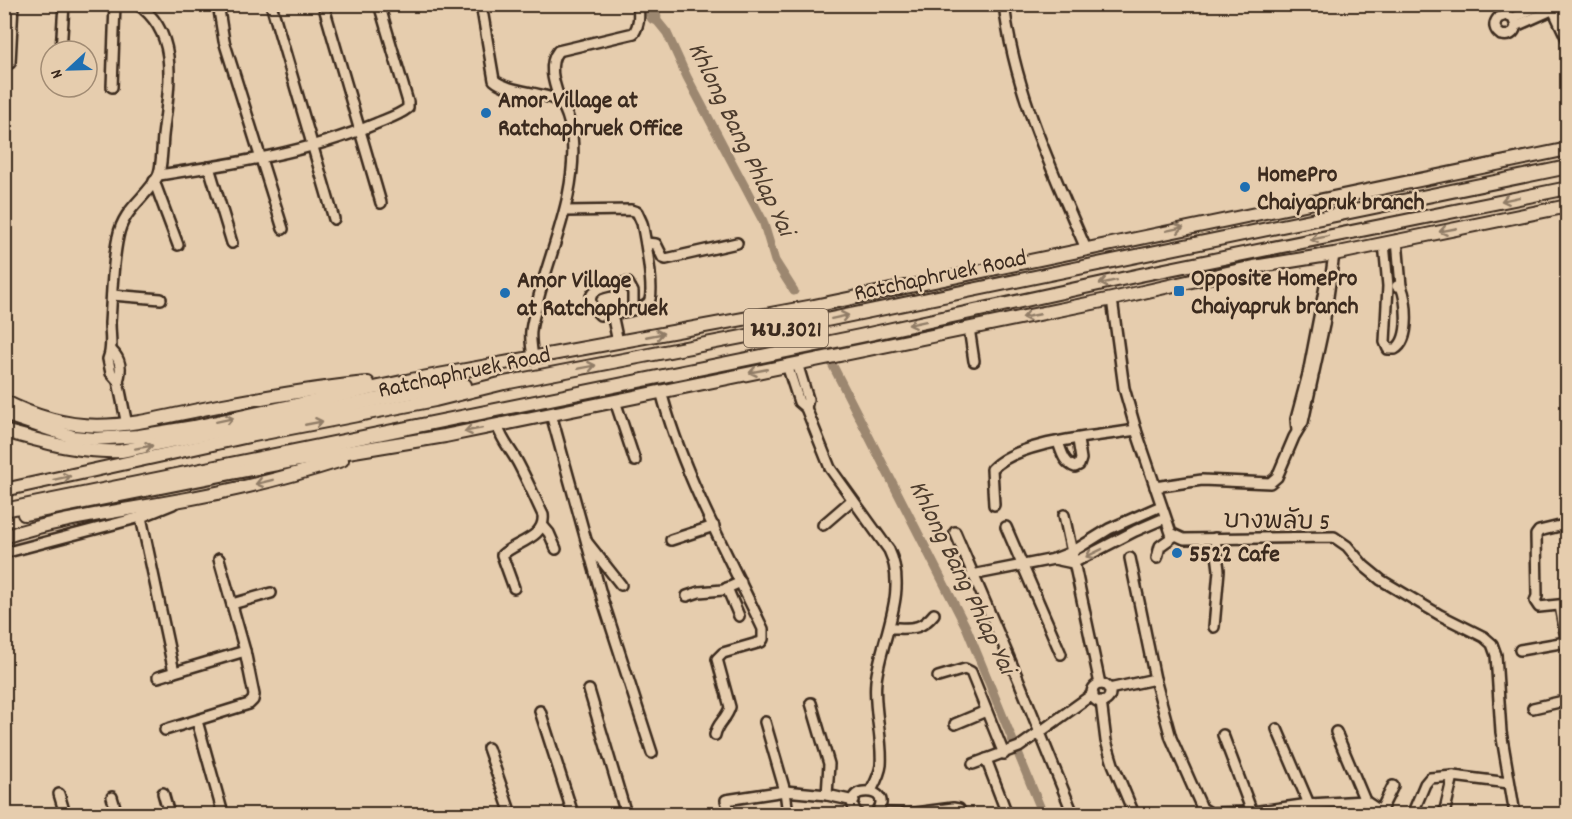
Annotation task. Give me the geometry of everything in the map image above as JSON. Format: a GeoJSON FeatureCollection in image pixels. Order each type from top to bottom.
{"type":"FeatureCollection","features":[{"type":"Feature","properties":{"kind":"main road","name":"Ratchaphruek Road"},"geometry":{"type":"LineString","coordinates":[[411,380],[852,298],[1568,149]]}},
{"type":"Feature","properties":{"kind":"main road","name":"Ratchaphruek Road"},"geometry":{"type":"LineString","coordinates":[[4,490],[249,436],[435,400],[504,383],[773,331],[1568,167]]}},
{"type":"Feature","properties":{"kind":"main road","name":"Ratchaphruek Road"},"geometry":{"type":"LineString","coordinates":[[4,510],[860,336],[1140,275],[1568,188]]}},
{"type":"Feature","properties":{"kind":"main road","name":"นบ.3021"},"geometry":{"type":"LineString","coordinates":[[380,448],[1112,300],[1254,267],[1334,254],[1568,206]]}},
{"type":"Feature","properties":{"kind":"main road"},"geometry":{"type":"LineString","coordinates":[[1140,275],[1162,279],[1227,268],[1254,267]]}},
{"type":"Feature","properties":{"kind":"main road"},"geometry":{"type":"LineString","coordinates":[[773,331],[852,298]]}},
{"type":"Feature","properties":{"kind":"main road"},"geometry":{"type":"LineString","coordinates":[[796,363],[860,336]]}},
{"type":"Feature","properties":{"kind":"main road"},"geometry":{"type":"LineString","coordinates":[[4,414],[73,437],[116,439],[194,426],[411,380]]}},
{"type":"Feature","properties":{"kind":"main road"},"geometry":{"type":"LineString","coordinates":[[4,401],[48,419],[77,426],[127,425],[223,405],[342,385],[411,380]]}},
{"type":"Feature","properties":{"kind":"main road"},"geometry":{"type":"LineString","coordinates":[[4,431],[63,448],[102,452],[121,451],[409,393],[473,384],[504,383]]}},
{"type":"Feature","properties":{"kind":"main road"},"geometry":{"type":"LineString","coordinates":[[6,536],[85,517],[180,500],[311,470],[380,448]]}},
{"type":"Feature","properties":{"kind":"main road"},"geometry":{"type":"LineString","coordinates":[[4,518],[287,462],[380,448]]}},
{"type":"Feature","properties":{"kind":"street"},"geometry":{"type":"LineString","coordinates":[[10,63],[13,4]]}},
{"type":"Feature","properties":{"kind":"street"},"geometry":{"type":"LineString","coordinates":[[62,39],[64,4]]}},
{"type":"Feature","properties":{"kind":"street"},"geometry":{"type":"LineString","coordinates":[[112,87],[115,4]]}},
{"type":"Feature","properties":{"kind":"street"},"geometry":{"type":"LineString","coordinates":[[137,4],[156,23],[169,54],[170,76],[157,178],[178,245]]}},
{"type":"Feature","properties":{"kind":"street"},"geometry":{"type":"LineString","coordinates":[[218,4],[221,31],[283,229]]}},
{"type":"Feature","properties":{"kind":"street"},"geometry":{"type":"LineString","coordinates":[[271,4],[334,219]]}},
{"type":"Feature","properties":{"kind":"street"},"geometry":{"type":"LineString","coordinates":[[323,4],[381,203]]}},
{"type":"Feature","properties":{"kind":"street"},"geometry":{"type":"LineString","coordinates":[[127,425],[118,381],[111,373],[108,359],[112,351],[110,335],[113,266],[118,234],[129,210],[157,178],[261,158],[312,145],[360,130],[402,113],[408,108],[379,4]]}},
{"type":"Feature","properties":{"kind":"street"},"geometry":{"type":"LineString","coordinates":[[481,4],[494,80],[507,87],[560,103]]}},
{"type":"Feature","properties":{"kind":"street"},"geometry":{"type":"LineString","coordinates":[[533,358],[531,328],[546,268],[565,211],[571,178],[573,148],[567,114],[560,103],[552,67],[555,54],[558,51],[634,33],[638,26],[638,4]]}},
{"type":"Feature","properties":{"kind":"street"},"geometry":{"type":"LineString","coordinates":[[1004,4],[1012,57],[1025,101],[1086,249]]}},
{"type":"Feature","properties":{"kind":"street"},"geometry":{"type":"LineString","coordinates":[[1497,4],[1501,15]]}},
{"type":"Feature","properties":{"kind":"street"},"geometry":{"type":"LineString","coordinates":[[1501,15],[1495,25],[1497,33],[1509,36],[1513,34],[1515,22],[1543,4]]}},
{"type":"Feature","properties":{"kind":"street"},"geometry":{"type":"LineString","coordinates":[[1515,22],[1556,6]]}},
{"type":"Feature","properties":{"kind":"street"},"geometry":{"type":"LineString","coordinates":[[1556,6],[1568,20]]}},
{"type":"Feature","properties":{"kind":"street"},"geometry":{"type":"LineString","coordinates":[[1556,6],[1568,41]]}},
{"type":"Feature","properties":{"kind":"street"},"geometry":{"type":"LineString","coordinates":[[1501,15],[1506,15],[1515,22]]}},
{"type":"Feature","properties":{"kind":"street"},"geometry":{"type":"LineString","coordinates":[[209,167],[232,243]]}},
{"type":"Feature","properties":{"kind":"street"},"geometry":{"type":"LineString","coordinates":[[565,211],[631,210],[637,212],[646,243],[650,297],[648,304],[633,309],[612,314],[600,315],[591,304],[593,293],[600,288],[624,282],[628,283],[633,292],[633,309]]}},
{"type":"Feature","properties":{"kind":"street"},"geometry":{"type":"LineString","coordinates":[[1384,243],[1388,286],[1384,342],[1386,348],[1395,349],[1403,342],[1406,312],[1397,240]]}},
{"type":"Feature","properties":{"kind":"street"},"geometry":{"type":"LineString","coordinates":[[646,243],[656,244],[666,260],[737,243]]}},
{"type":"Feature","properties":{"kind":"street"},"geometry":{"type":"LineString","coordinates":[[1155,487],[1203,480],[1270,483],[1277,477],[1297,430],[1296,419],[1317,345],[1323,295],[1334,254]]}},
{"type":"Feature","properties":{"kind":"street"},"geometry":{"type":"LineString","coordinates":[[1388,286],[1401,286]]}},
{"type":"Feature","properties":{"kind":"street"},"geometry":{"type":"LineString","coordinates":[[112,295],[162,299]]}},
{"type":"Feature","properties":{"kind":"street"},"geometry":{"type":"LineString","coordinates":[[1112,300],[1121,374],[1136,430],[1165,518],[1174,536],[1160,546],[1158,558]]}},
{"type":"Feature","properties":{"kind":"street"},"geometry":{"type":"LineString","coordinates":[[612,314],[618,342]]}},
{"type":"Feature","properties":{"kind":"street"},"geometry":{"type":"LineString","coordinates":[[969,328],[974,361]]}},
{"type":"Feature","properties":{"kind":"street"},"geometry":{"type":"LineString","coordinates":[[796,363],[808,399],[806,408],[830,468],[889,550],[895,562],[897,574],[890,628],[876,681],[881,767],[871,791]]}},
{"type":"Feature","properties":{"kind":"street"},"geometry":{"type":"LineString","coordinates":[[661,391],[672,427],[714,526],[763,629],[763,639],[755,644],[718,656],[730,707],[729,713],[717,725],[715,735]]}},
{"type":"Feature","properties":{"kind":"street"},"geometry":{"type":"LineString","coordinates":[[615,401],[634,461]]}},
{"type":"Feature","properties":{"kind":"street"},"geometry":{"type":"LineString","coordinates":[[551,414],[586,541],[652,753]]}},
{"type":"Feature","properties":{"kind":"street"},"geometry":{"type":"LineString","coordinates":[[497,425],[502,440],[516,460],[543,515],[543,526],[556,549]]}},
{"type":"Feature","properties":{"kind":"street"},"geometry":{"type":"LineString","coordinates":[[994,505],[991,472],[996,464],[1024,449],[1136,430]]}},
{"type":"Feature","properties":{"kind":"street"},"geometry":{"type":"LineString","coordinates":[[1058,442],[1064,459],[1069,465],[1075,467],[1079,465],[1081,459],[1078,440]]}},
{"type":"Feature","properties":{"kind":"street"},"geometry":{"type":"LineString","coordinates":[[4,553],[141,518],[180,500]]}},
{"type":"Feature","properties":{"kind":"street"},"geometry":{"type":"LineString","coordinates":[[823,525],[852,500]]}},
{"type":"Feature","properties":{"kind":"street"},"geometry":{"type":"LineString","coordinates":[[972,575],[1054,560],[1161,506]]}},
{"type":"Feature","properties":{"kind":"street"},"geometry":{"type":"LineString","coordinates":[[1064,515],[1073,563],[1104,686],[1110,694],[1108,699],[1101,701],[1093,694]]}},
{"type":"Feature","properties":{"kind":"street"},"geometry":{"type":"LineString","coordinates":[[141,518],[174,672]]}},
{"type":"Feature","properties":{"kind":"street"},"geometry":{"type":"LineString","coordinates":[[1054,560],[1073,563],[1165,518]]}},
{"type":"Feature","properties":{"kind":"street"},"geometry":{"type":"LineString","coordinates":[[1520,650],[1567,645],[1564,605],[1544,608],[1539,607],[1535,601],[1537,596],[1536,535],[1539,531],[1568,524]]}},
{"type":"Feature","properties":{"kind":"street"},"geometry":{"type":"LineString","coordinates":[[1120,525],[1126,536]]}},
{"type":"Feature","properties":{"kind":"street"},"geometry":{"type":"LineString","coordinates":[[514,588],[502,555],[534,536],[543,526]]}},
{"type":"Feature","properties":{"kind":"street"},"geometry":{"type":"LineString","coordinates":[[670,540],[714,526]]}},
{"type":"Feature","properties":{"kind":"street"},"geometry":{"type":"LineString","coordinates":[[1006,527],[1061,654]]}},
{"type":"Feature","properties":{"kind":"street"},"geometry":{"type":"LineString","coordinates":[[955,532],[1073,814]]}},
{"type":"Feature","properties":{"kind":"street","name":"บางพลับ 5"},"geometry":{"type":"LineString","coordinates":[[1174,536],[1184,540],[1334,537],[1347,546],[1380,580],[1489,640],[1496,655],[1501,732],[1515,814]]}},
{"type":"Feature","properties":{"kind":"street"},"geometry":{"type":"LineString","coordinates":[[1214,627],[1218,577],[1215,538]]}},
{"type":"Feature","properties":{"kind":"street"},"geometry":{"type":"LineString","coordinates":[[586,541],[621,585]]}},
{"type":"Feature","properties":{"kind":"street"},"geometry":{"type":"LineString","coordinates":[[1130,558],[1155,679],[1171,738],[1202,808],[1210,813],[1252,812],[1309,804],[1365,801]]}},
{"type":"Feature","properties":{"kind":"street"},"geometry":{"type":"LineString","coordinates":[[165,730],[249,704],[253,700],[245,651],[219,559]]}},
{"type":"Feature","properties":{"kind":"street"},"geometry":{"type":"LineString","coordinates":[[687,596],[727,588],[741,582]]}},
{"type":"Feature","properties":{"kind":"street"},"geometry":{"type":"LineString","coordinates":[[727,588],[739,616]]}},
{"type":"Feature","properties":{"kind":"street"},"geometry":{"type":"LineString","coordinates":[[232,604],[271,593]]}},
{"type":"Feature","properties":{"kind":"street"},"geometry":{"type":"LineString","coordinates":[[890,628],[919,627],[934,614]]}},
{"type":"Feature","properties":{"kind":"street"},"geometry":{"type":"LineString","coordinates":[[158,677],[245,651]]}},
{"type":"Feature","properties":{"kind":"street"},"geometry":{"type":"LineString","coordinates":[[938,677],[964,669],[969,670],[1004,754]]}},
{"type":"Feature","properties":{"kind":"street"},"geometry":{"type":"LineString","coordinates":[[973,764],[1019,747],[1093,694],[1095,687],[1155,679]]}},
{"type":"Feature","properties":{"kind":"street"},"geometry":{"type":"LineString","coordinates":[[589,690],[626,814]]}},
{"type":"Feature","properties":{"kind":"street"},"geometry":{"type":"LineString","coordinates":[[1533,708],[1568,700]]}},
{"type":"Feature","properties":{"kind":"street"},"geometry":{"type":"LineString","coordinates":[[1101,701],[1106,741],[1134,814]]}},
{"type":"Feature","properties":{"kind":"street"},"geometry":{"type":"LineString","coordinates":[[811,703],[829,764],[827,795]]}},
{"type":"Feature","properties":{"kind":"street"},"geometry":{"type":"LineString","coordinates":[[540,711],[573,814]]}},
{"type":"Feature","properties":{"kind":"street"},"geometry":{"type":"LineString","coordinates":[[955,724],[986,711]]}},
{"type":"Feature","properties":{"kind":"street"},"geometry":{"type":"LineString","coordinates":[[197,721],[224,814]]}},
{"type":"Feature","properties":{"kind":"street"},"geometry":{"type":"LineString","coordinates":[[765,722],[785,792],[788,814]]}},
{"type":"Feature","properties":{"kind":"street"},"geometry":{"type":"LineString","coordinates":[[1277,729],[1309,804]]}},
{"type":"Feature","properties":{"kind":"street"},"geometry":{"type":"LineString","coordinates":[[1336,732],[1365,801],[1379,813],[1393,786]]}},
{"type":"Feature","properties":{"kind":"street"},"geometry":{"type":"LineString","coordinates":[[1223,735],[1252,812]]}},
{"type":"Feature","properties":{"kind":"street"},"geometry":{"type":"LineString","coordinates":[[488,748],[511,814]]}},
{"type":"Feature","properties":{"kind":"street"},"geometry":{"type":"LineString","coordinates":[[986,759],[1007,814]]}},
{"type":"Feature","properties":{"kind":"street"},"geometry":{"type":"LineString","coordinates":[[1414,810],[1430,778],[1453,776],[1509,783]]}},
{"type":"Feature","properties":{"kind":"street"},"geometry":{"type":"LineString","coordinates":[[1444,814],[1453,776]]}},
{"type":"Feature","properties":{"kind":"street"},"geometry":{"type":"LineString","coordinates":[[858,814],[854,810],[854,801],[862,791],[871,791],[880,801],[876,814]]}},
{"type":"Feature","properties":{"kind":"street"},"geometry":{"type":"LineString","coordinates":[[729,814],[726,800],[785,792],[827,795],[854,801]]}},
{"type":"Feature","properties":{"kind":"street"},"geometry":{"type":"LineString","coordinates":[[59,794],[65,814]]}},
{"type":"Feature","properties":{"kind":"street"},"geometry":{"type":"LineString","coordinates":[[163,794],[169,814]]}},
{"type":"Feature","properties":{"kind":"street"},"geometry":{"type":"LineString","coordinates":[[112,797],[117,814]]}},
{"type":"Feature","properties":{"kind":"street"},"geometry":{"type":"LineString","coordinates":[[876,814],[907,814],[953,808],[959,810],[961,814]]}},
{"type":"Feature","properties":{"kind":"shaded area"},"geometry":{"type":"Polygon","coordinates":[[[1359,800],[1362,813],[1359,814],[1252,814],[1359,800]]]}},
{"type":"Feature","properties":{"kind":"waterway","name":"Khlong Bang Phlap Yai"},"geometry":{"type":"LineString","coordinates":[[651,4],[654,17]]}},
{"type":"Feature","properties":{"kind":"waterway","name":"Khlong Bang Phlap Yai"},"geometry":{"type":"LineString","coordinates":[[654,17],[667,33],[687,77],[763,221],[775,261],[794,291]]}},
{"type":"Feature","properties":{"kind":"waterway","name":"Khlong Bang Phlap Yai"},"geometry":{"type":"LineString","coordinates":[[832,364],[967,629],[1043,814]]}},
{"type":"Feature","properties":{"kind":"place","name":"Amor Village at Ratchaphruek Office"},"geometry":{"type":"Point","coordinates":[486,113]}},
{"type":"Feature","properties":{"kind":"place","name":"HomePro Chaiyapruk branch"},"geometry":{"type":"Point","coordinates":[1245,187]}},
{"type":"Feature","properties":{"kind":"place","name":"Opposite HomePro Chaiyapruk branch"},"geometry":{"type":"Point","coordinates":[1179,291]}},
{"type":"Feature","properties":{"kind":"place","name":"Amor Village at Ratchaphruek"},"geometry":{"type":"Point","coordinates":[505,293]}},
{"type":"Feature","properties":{"kind":"place","name":"5522 Cafe"},"geometry":{"type":"Point","coordinates":[1177,553]}}]}
